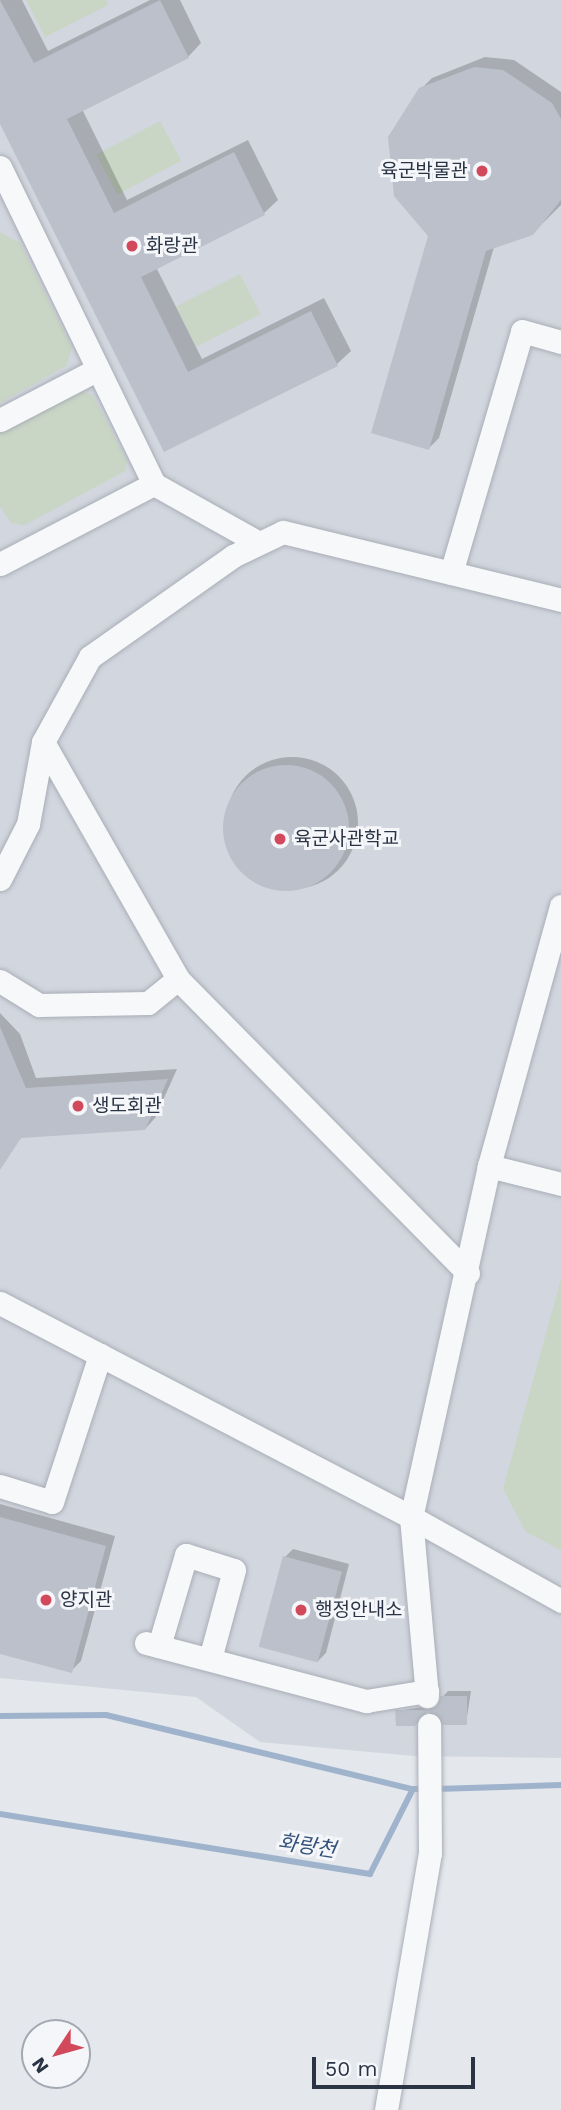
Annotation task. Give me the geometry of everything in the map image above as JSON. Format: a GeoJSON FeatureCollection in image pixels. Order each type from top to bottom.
{"type":"FeatureCollection","features":[{"type":"Feature","properties":{"kind":"street"},"geometry":{"type":"LineString","coordinates":[[0,167],[10,212],[98,369],[154,484],[258,543]]}},
{"type":"Feature","properties":{"kind":"street"},"geometry":{"type":"LineString","coordinates":[[451,573],[522,331],[561,342]]}},
{"type":"Feature","properties":{"kind":"street"},"geometry":{"type":"LineString","coordinates":[[0,420],[98,369]]}},
{"type":"Feature","properties":{"kind":"street"},"geometry":{"type":"LineString","coordinates":[[2,557],[154,484]]}},
{"type":"Feature","properties":{"kind":"street"},"geometry":{"type":"LineString","coordinates":[[0,879],[28,824],[43,742],[90,657],[258,543],[283,531],[561,600]]}},
{"type":"Feature","properties":{"kind":"street"},"geometry":{"type":"LineString","coordinates":[[43,742],[178,979],[468,1273]]}},
{"type":"Feature","properties":{"kind":"street"},"geometry":{"type":"LineString","coordinates":[[210,1659],[234,1570],[186,1555],[153,1644],[366,1701],[427,1694],[411,1517],[468,1273],[489,1166],[561,906]]}},
{"type":"Feature","properties":{"kind":"street"},"geometry":{"type":"LineString","coordinates":[[0,981],[39,1005],[148,1003],[178,979]]}},
{"type":"Feature","properties":{"kind":"street"},"geometry":{"type":"LineString","coordinates":[[489,1166],[561,1184]]}},
{"type":"Feature","properties":{"kind":"street"},"geometry":{"type":"LineString","coordinates":[[0,1303],[411,1517],[561,1601]]}},
{"type":"Feature","properties":{"kind":"street"},"geometry":{"type":"LineString","coordinates":[[0,1486],[52,1502],[100,1355]]}},
{"type":"Feature","properties":{"kind":"street"},"geometry":{"type":"LineString","coordinates":[[386,2110],[430,1853],[430,1727]]}},
{"type":"Feature","properties":{"kind":"shaded area","name":"육군사관학교"},"geometry":{"type":"Polygon","coordinates":[[[0,0],[561,0],[561,1758],[414,1756],[260,1742],[196,1697],[0,1678],[0,0]]]}},
{"type":"Feature","properties":{"kind":"green space"},"geometry":{"type":"Polygon","coordinates":[[[26,0],[106,0],[108,5],[45,37],[26,0]]]}},
{"type":"Feature","properties":{"kind":"green space"},"geometry":{"type":"Polygon","coordinates":[[[160,121],[181,161],[118,195],[96,155],[160,121]]]}},
{"type":"Feature","properties":{"kind":"green space"},"geometry":{"type":"Polygon","coordinates":[[[0,232],[20,243],[72,347],[66,366],[0,403],[0,232]]]}},
{"type":"Feature","properties":{"kind":"green space"},"geometry":{"type":"Polygon","coordinates":[[[240,274],[260,314],[196,347],[176,307],[240,274]]]}},
{"type":"Feature","properties":{"kind":"green space"},"geometry":{"type":"Polygon","coordinates":[[[75,389],[93,395],[127,461],[125,471],[25,525],[11,523],[0,506],[0,428],[75,389]]]}},
{"type":"Feature","properties":{"kind":"green space"},"geometry":{"type":"Polygon","coordinates":[[[561,1279],[561,1550],[526,1532],[503,1489],[561,1279]]]}},
{"type":"Feature","properties":{"kind":"building","name":"화랑관"},"geometry":{"type":"Polygon","coordinates":[[[0,0],[34,63],[160,0],[189,58],[67,119],[114,213],[234,152],[265,215],[141,277],[188,372],[311,311],[338,366],[164,452],[0,124],[0,0]]]}},
{"type":"Feature","properties":{"kind":"building"},"geometry":{"type":"Polygon","coordinates":[[[474,67],[503,70],[552,103],[561,119],[561,200],[533,235],[486,251],[429,450],[371,433],[428,236],[394,196],[388,137],[419,88],[474,67]]]}},
{"type":"Feature","properties":{"kind":"building"},"geometry":{"type":"Polygon","coordinates":[[[286,765],[310,769],[331,783],[345,804],[349,828],[345,852],[331,873],[310,887],[286,891],[262,887],[241,873],[227,852],[223,828],[227,804],[241,783],[262,769],[286,765]]]}},
{"type":"Feature","properties":{"kind":"building","name":"생도회관"},"geometry":{"type":"Polygon","coordinates":[[[0,1027],[26,1088],[168,1079],[145,1130],[21,1138],[0,1170],[0,1027]]]}},
{"type":"Feature","properties":{"kind":"building","name":"양지관"},"geometry":{"type":"Polygon","coordinates":[[[0,1517],[106,1546],[72,1673],[0,1654],[0,1517]]]}},
{"type":"Feature","properties":{"kind":"building","name":"행정안내소"},"geometry":{"type":"Polygon","coordinates":[[[283,1556],[342,1572],[318,1663],[259,1647],[283,1556]]]}},
{"type":"Feature","properties":{"kind":"building"},"geometry":{"type":"Polygon","coordinates":[[[441,1696],[467,1696],[467,1725],[443,1725],[428,1711],[415,1726],[396,1726],[395,1710],[429,1710],[441,1696]]]}},
{"type":"Feature","properties":{"kind":"waterway"},"geometry":{"type":"LineString","coordinates":[[0,1716],[106,1715],[413,1789]]}},
{"type":"Feature","properties":{"kind":"waterway","name":"화랑천"},"geometry":{"type":"LineString","coordinates":[[436,1789],[561,1785]]}},
{"type":"Feature","properties":{"kind":"waterway","name":"화랑천"},"geometry":{"type":"LineString","coordinates":[[0,1814],[370,1874],[413,1789],[425,1789]]}},
{"type":"Feature","properties":{"kind":"place","name":"육군박물관"},"geometry":{"type":"Point","coordinates":[482,171]}},
{"type":"Feature","properties":{"kind":"place","name":"화랑관"},"geometry":{"type":"Point","coordinates":[132,246]}},
{"type":"Feature","properties":{"kind":"place","name":"육군사관학교"},"geometry":{"type":"Point","coordinates":[280,839]}},
{"type":"Feature","properties":{"kind":"place","name":"생도회관"},"geometry":{"type":"Point","coordinates":[78,1106]}},
{"type":"Feature","properties":{"kind":"place","name":"양지관"},"geometry":{"type":"Point","coordinates":[46,1600]}},
{"type":"Feature","properties":{"kind":"place","name":"행정안내소"},"geometry":{"type":"Point","coordinates":[301,1610]}}]}
